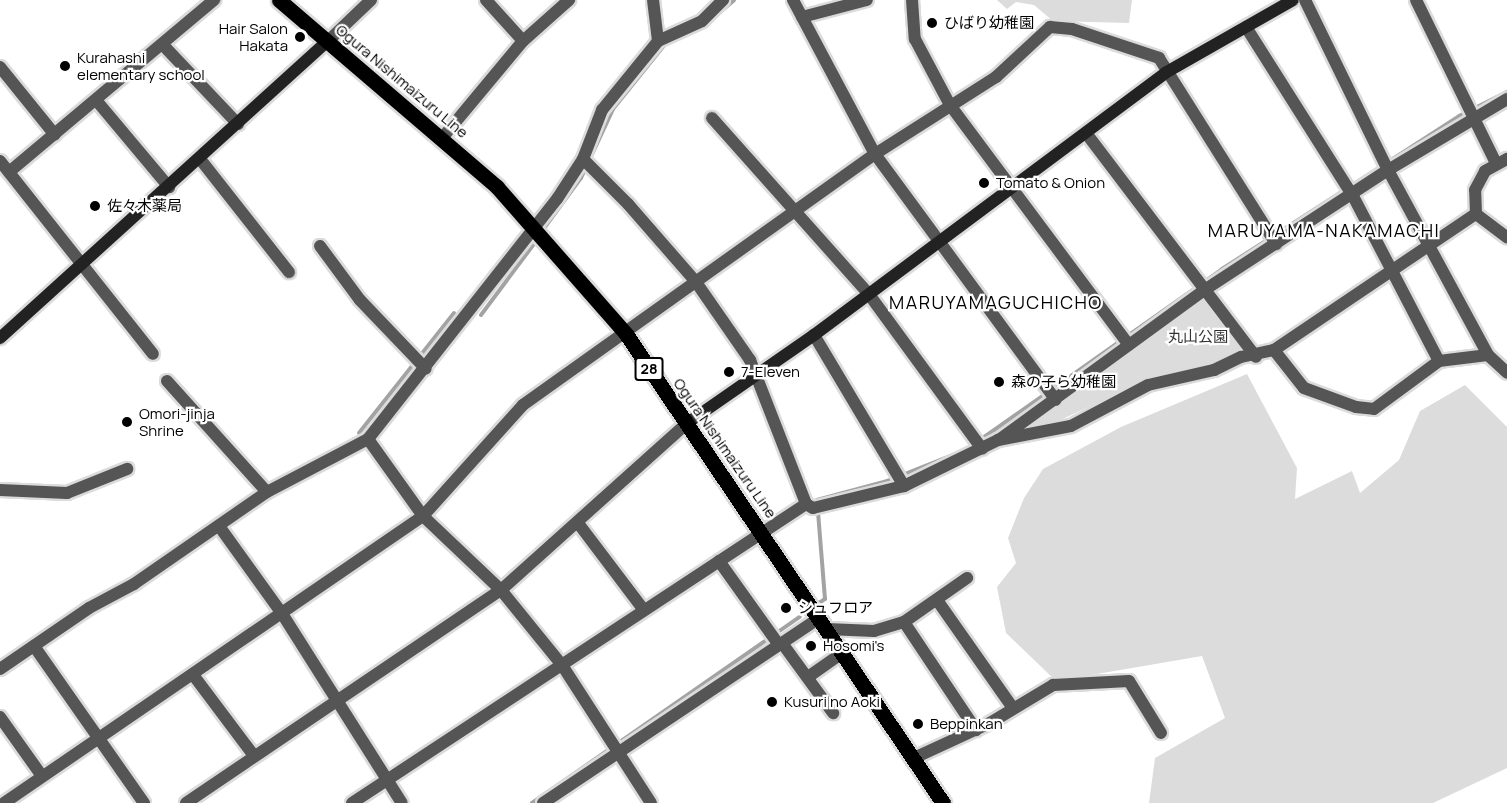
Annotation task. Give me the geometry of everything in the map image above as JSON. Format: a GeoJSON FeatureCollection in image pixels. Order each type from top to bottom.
{"type":"FeatureCollection","features":[{"type":"Feature","properties":{"kind":"main road","name":"Ogura Nishimaizuru Line"},"geometry":{"type":"LineString","coordinates":[[279,0],[443,137],[535,229],[626,334],[944,803]]}},
{"type":"Feature","properties":{"kind":"street"},"geometry":{"type":"LineString","coordinates":[[9,172],[214,0]]}},
{"type":"Feature","properties":{"kind":"street"},"geometry":{"type":"LineString","coordinates":[[0,338],[200,159],[371,0]]}},
{"type":"Feature","properties":{"kind":"street"},"geometry":{"type":"LineString","coordinates":[[486,0],[523,41]]}},
{"type":"Feature","properties":{"kind":"street"},"geometry":{"type":"LineString","coordinates":[[443,137],[523,41],[569,0]]}},
{"type":"Feature","properties":{"kind":"street"},"geometry":{"type":"LineString","coordinates":[[653,0],[658,41]]}},
{"type":"Feature","properties":{"kind":"street"},"geometry":{"type":"LineString","coordinates":[[0,669],[219,526],[267,492],[368,439],[426,369],[535,229],[584,160],[602,110],[658,41],[702,21],[723,0]]}},
{"type":"Feature","properties":{"kind":"street"},"geometry":{"type":"LineString","coordinates":[[793,0],[874,154],[1051,394]]}},
{"type":"Feature","properties":{"kind":"street"},"geometry":{"type":"LineString","coordinates":[[802,17],[867,0]]}},
{"type":"Feature","properties":{"kind":"street"},"geometry":{"type":"LineString","coordinates":[[912,0],[915,39],[950,105],[1129,345]]}},
{"type":"Feature","properties":{"kind":"street"},"geometry":{"type":"LineString","coordinates":[[186,803],[501,590],[686,424],[758,376],[1166,73],[1293,0]]}},
{"type":"Feature","properties":{"kind":"street"},"geometry":{"type":"LineString","coordinates":[[1305,0],[1386,165],[1430,248],[1488,355],[1507,373]]}},
{"type":"Feature","properties":{"kind":"street"},"geometry":{"type":"LineString","coordinates":[[1416,0],[1473,111],[1502,161],[1485,171],[1475,190],[1476,214]]}},
{"type":"Feature","properties":{"kind":"street"},"geometry":{"type":"LineString","coordinates":[[4,803],[194,676],[423,516],[523,405],[626,334],[874,154],[996,77],[1050,27],[1072,29],[1159,58],[1166,73],[1272,238]]}},
{"type":"Feature","properties":{"kind":"street"},"geometry":{"type":"LineString","coordinates":[[1246,27],[1348,189],[1439,361]]}},
{"type":"Feature","properties":{"kind":"street"},"geometry":{"type":"LineString","coordinates":[[163,45],[238,124]]}},
{"type":"Feature","properties":{"kind":"street"},"geometry":{"type":"LineString","coordinates":[[0,67],[55,135]]}},
{"type":"Feature","properties":{"kind":"street"},"geometry":{"type":"LineString","coordinates":[[998,440],[1051,394],[1129,345],[1272,238],[1473,111],[1507,99]]}},
{"type":"Feature","properties":{"kind":"street"},"geometry":{"type":"LineString","coordinates":[[96,100],[169,187]]}},
{"type":"Feature","properties":{"kind":"street"},"geometry":{"type":"LineString","coordinates":[[712,118],[868,293],[980,446]]}},
{"type":"Feature","properties":{"kind":"street"},"geometry":{"type":"LineString","coordinates":[[1086,133],[1256,357]]}},
{"type":"Feature","properties":{"kind":"street"},"geometry":{"type":"LineString","coordinates":[[200,159],[289,272]]}},
{"type":"Feature","properties":{"kind":"street"},"geometry":{"type":"LineString","coordinates":[[584,160],[598,171],[696,282],[758,376],[809,506]]}},
{"type":"Feature","properties":{"kind":"street"},"geometry":{"type":"LineString","coordinates":[[0,161],[153,354]]}},
{"type":"Feature","properties":{"kind":"street"},"geometry":{"type":"LineString","coordinates":[[1476,214],[1507,237]]}},
{"type":"Feature","properties":{"kind":"street"},"geometry":{"type":"LineString","coordinates":[[352,803],[643,609],[762,533],[809,506],[826,506],[900,480],[998,440],[1071,426],[1148,386],[1214,370],[1241,357],[1256,357],[1274,350],[1430,248],[1476,214]]}},
{"type":"Feature","properties":{"kind":"street"},"geometry":{"type":"LineString","coordinates":[[1493,225],[1507,226]]}},
{"type":"Feature","properties":{"kind":"street"},"geometry":{"type":"LineString","coordinates":[[320,246],[360,300],[426,369]]}},
{"type":"Feature","properties":{"kind":"street"},"geometry":{"type":"LineString","coordinates":[[814,335],[900,480]]}},
{"type":"Feature","properties":{"kind":"street"},"geometry":{"type":"LineString","coordinates":[[1274,350],[1304,388],[1356,407],[1374,409],[1439,361],[1488,355]]}},
{"type":"Feature","properties":{"kind":"street"},"geometry":{"type":"LineString","coordinates":[[167,381],[267,492]]}},
{"type":"Feature","properties":{"kind":"street"},"geometry":{"type":"LineString","coordinates":[[368,439],[423,516],[501,590],[562,665],[651,803]]}},
{"type":"Feature","properties":{"kind":"street"},"geometry":{"type":"LineString","coordinates":[[0,490],[67,493],[127,469]]}},
{"type":"Feature","properties":{"kind":"street"},"geometry":{"type":"LineString","coordinates":[[578,523],[643,609]]}},
{"type":"Feature","properties":{"kind":"street"},"geometry":{"type":"LineString","coordinates":[[219,526],[283,615],[402,803]]}},
{"type":"Feature","properties":{"kind":"street"},"geometry":{"type":"LineString","coordinates":[[719,561],[776,641],[808,677],[833,713]]}},
{"type":"Feature","properties":{"kind":"street"},"geometry":{"type":"LineString","coordinates":[[543,803],[776,641],[823,624],[874,631],[904,622],[967,578]]}},
{"type":"Feature","properties":{"kind":"street"},"geometry":{"type":"LineString","coordinates":[[937,600],[1013,708]]}},
{"type":"Feature","properties":{"kind":"street"},"geometry":{"type":"LineString","coordinates":[[904,622],[976,730]]}},
{"type":"Feature","properties":{"kind":"street"},"geometry":{"type":"LineString","coordinates":[[34,646],[144,803]]}},
{"type":"Feature","properties":{"kind":"street"},"geometry":{"type":"LineString","coordinates":[[808,677],[842,652]]}},
{"type":"Feature","properties":{"kind":"street"},"geometry":{"type":"LineString","coordinates":[[194,676],[254,756]]}},
{"type":"Feature","properties":{"kind":"street"},"geometry":{"type":"LineString","coordinates":[[914,758],[976,730],[1053,685],[1129,681],[1161,733]]}},
{"type":"Feature","properties":{"kind":"street"},"geometry":{"type":"LineString","coordinates":[[0,717],[42,776]]}},
{"type":"Feature","properties":{"kind":"green space"},"geometry":{"type":"Polygon","coordinates":[[[997,0],[1132,0],[1129,23],[1053,21],[1034,5],[1016,2],[1007,9],[997,0]]]}},
{"type":"Feature","properties":{"kind":"green space","name":"丸山公園"},"geometry":{"type":"Polygon","coordinates":[[[1206,293],[1247,351],[1209,366],[1146,380],[1052,424],[1021,429],[1206,293]]]}},
{"type":"Feature","properties":{"kind":"green space"},"geometry":{"type":"Polygon","coordinates":[[[1247,374],[1297,468],[1295,499],[1352,471],[1360,493],[1399,460],[1420,411],[1465,385],[1507,427],[1507,768],[1433,803],[1149,803],[1155,758],[1225,718],[1202,656],[1056,681],[1006,633],[997,587],[1016,563],[1008,538],[1024,498],[1043,469],[1121,427],[1247,374]]]}},
{"type":"Feature","properties":{"kind":"waterway"},"geometry":{"type":"LineString","coordinates":[[707,23],[734,0]]}},
{"type":"Feature","properties":{"kind":"waterway"},"geometry":{"type":"LineString","coordinates":[[542,231],[581,178],[613,109],[666,43]]}},
{"type":"Feature","properties":{"kind":"waterway"},"geometry":{"type":"LineString","coordinates":[[980,440],[1222,269],[1459,116],[1507,92]]}},
{"type":"Feature","properties":{"kind":"waterway"},"geometry":{"type":"LineString","coordinates":[[481,315],[537,240]]}},
{"type":"Feature","properties":{"kind":"waterway"},"geometry":{"type":"LineString","coordinates":[[359,433],[454,313]]}},
{"type":"Feature","properties":{"kind":"waterway"},"geometry":{"type":"LineString","coordinates":[[816,605],[825,599],[817,500],[887,481],[963,451]]}},
{"type":"Feature","properties":{"kind":"waterway"},"geometry":{"type":"LineString","coordinates":[[532,803],[800,617]]}},
{"type":"Feature","properties":{"kind":"place","name":"ひばり幼稚園"},"geometry":{"type":"Point","coordinates":[932,23]}},
{"type":"Feature","properties":{"kind":"place","name":"Hair Salon Hakata"},"geometry":{"type":"Point","coordinates":[300,37]}},
{"type":"Feature","properties":{"kind":"place","name":"Kurahashi elementary school"},"geometry":{"type":"Point","coordinates":[65,66]}},
{"type":"Feature","properties":{"kind":"place","name":"Tomato & Onion"},"geometry":{"type":"Point","coordinates":[984,183]}},
{"type":"Feature","properties":{"kind":"place","name":"佐々木薬局"},"geometry":{"type":"Point","coordinates":[95,206]}},
{"type":"Feature","properties":{"kind":"place","name":"7-Eleven"},"geometry":{"type":"Point","coordinates":[729,372]}},
{"type":"Feature","properties":{"kind":"place","name":"森の子ら幼稚園"},"geometry":{"type":"Point","coordinates":[999,382]}},
{"type":"Feature","properties":{"kind":"place","name":"Omori-jinja Shrine"},"geometry":{"type":"Point","coordinates":[127,422]}},
{"type":"Feature","properties":{"kind":"place","name":"シュフロア"},"geometry":{"type":"Point","coordinates":[786,608]}},
{"type":"Feature","properties":{"kind":"place","name":"Hosomi's"},"geometry":{"type":"Point","coordinates":[811,646]}},
{"type":"Feature","properties":{"kind":"place","name":"Kusuri no Aoki"},"geometry":{"type":"Point","coordinates":[772,702]}},
{"type":"Feature","properties":{"kind":"place","name":"Beppinkan"},"geometry":{"type":"Point","coordinates":[918,724]}},
{"type":"Feature","properties":{"kind":"district","name":"MARUYAMA-NAKAMACHI"},"geometry":{"type":"Point","coordinates":[1324,230]}},
{"type":"Feature","properties":{"kind":"district","name":"MARUYAMAGUCHICHO"},"geometry":{"type":"Point","coordinates":[996,302]}}]}
